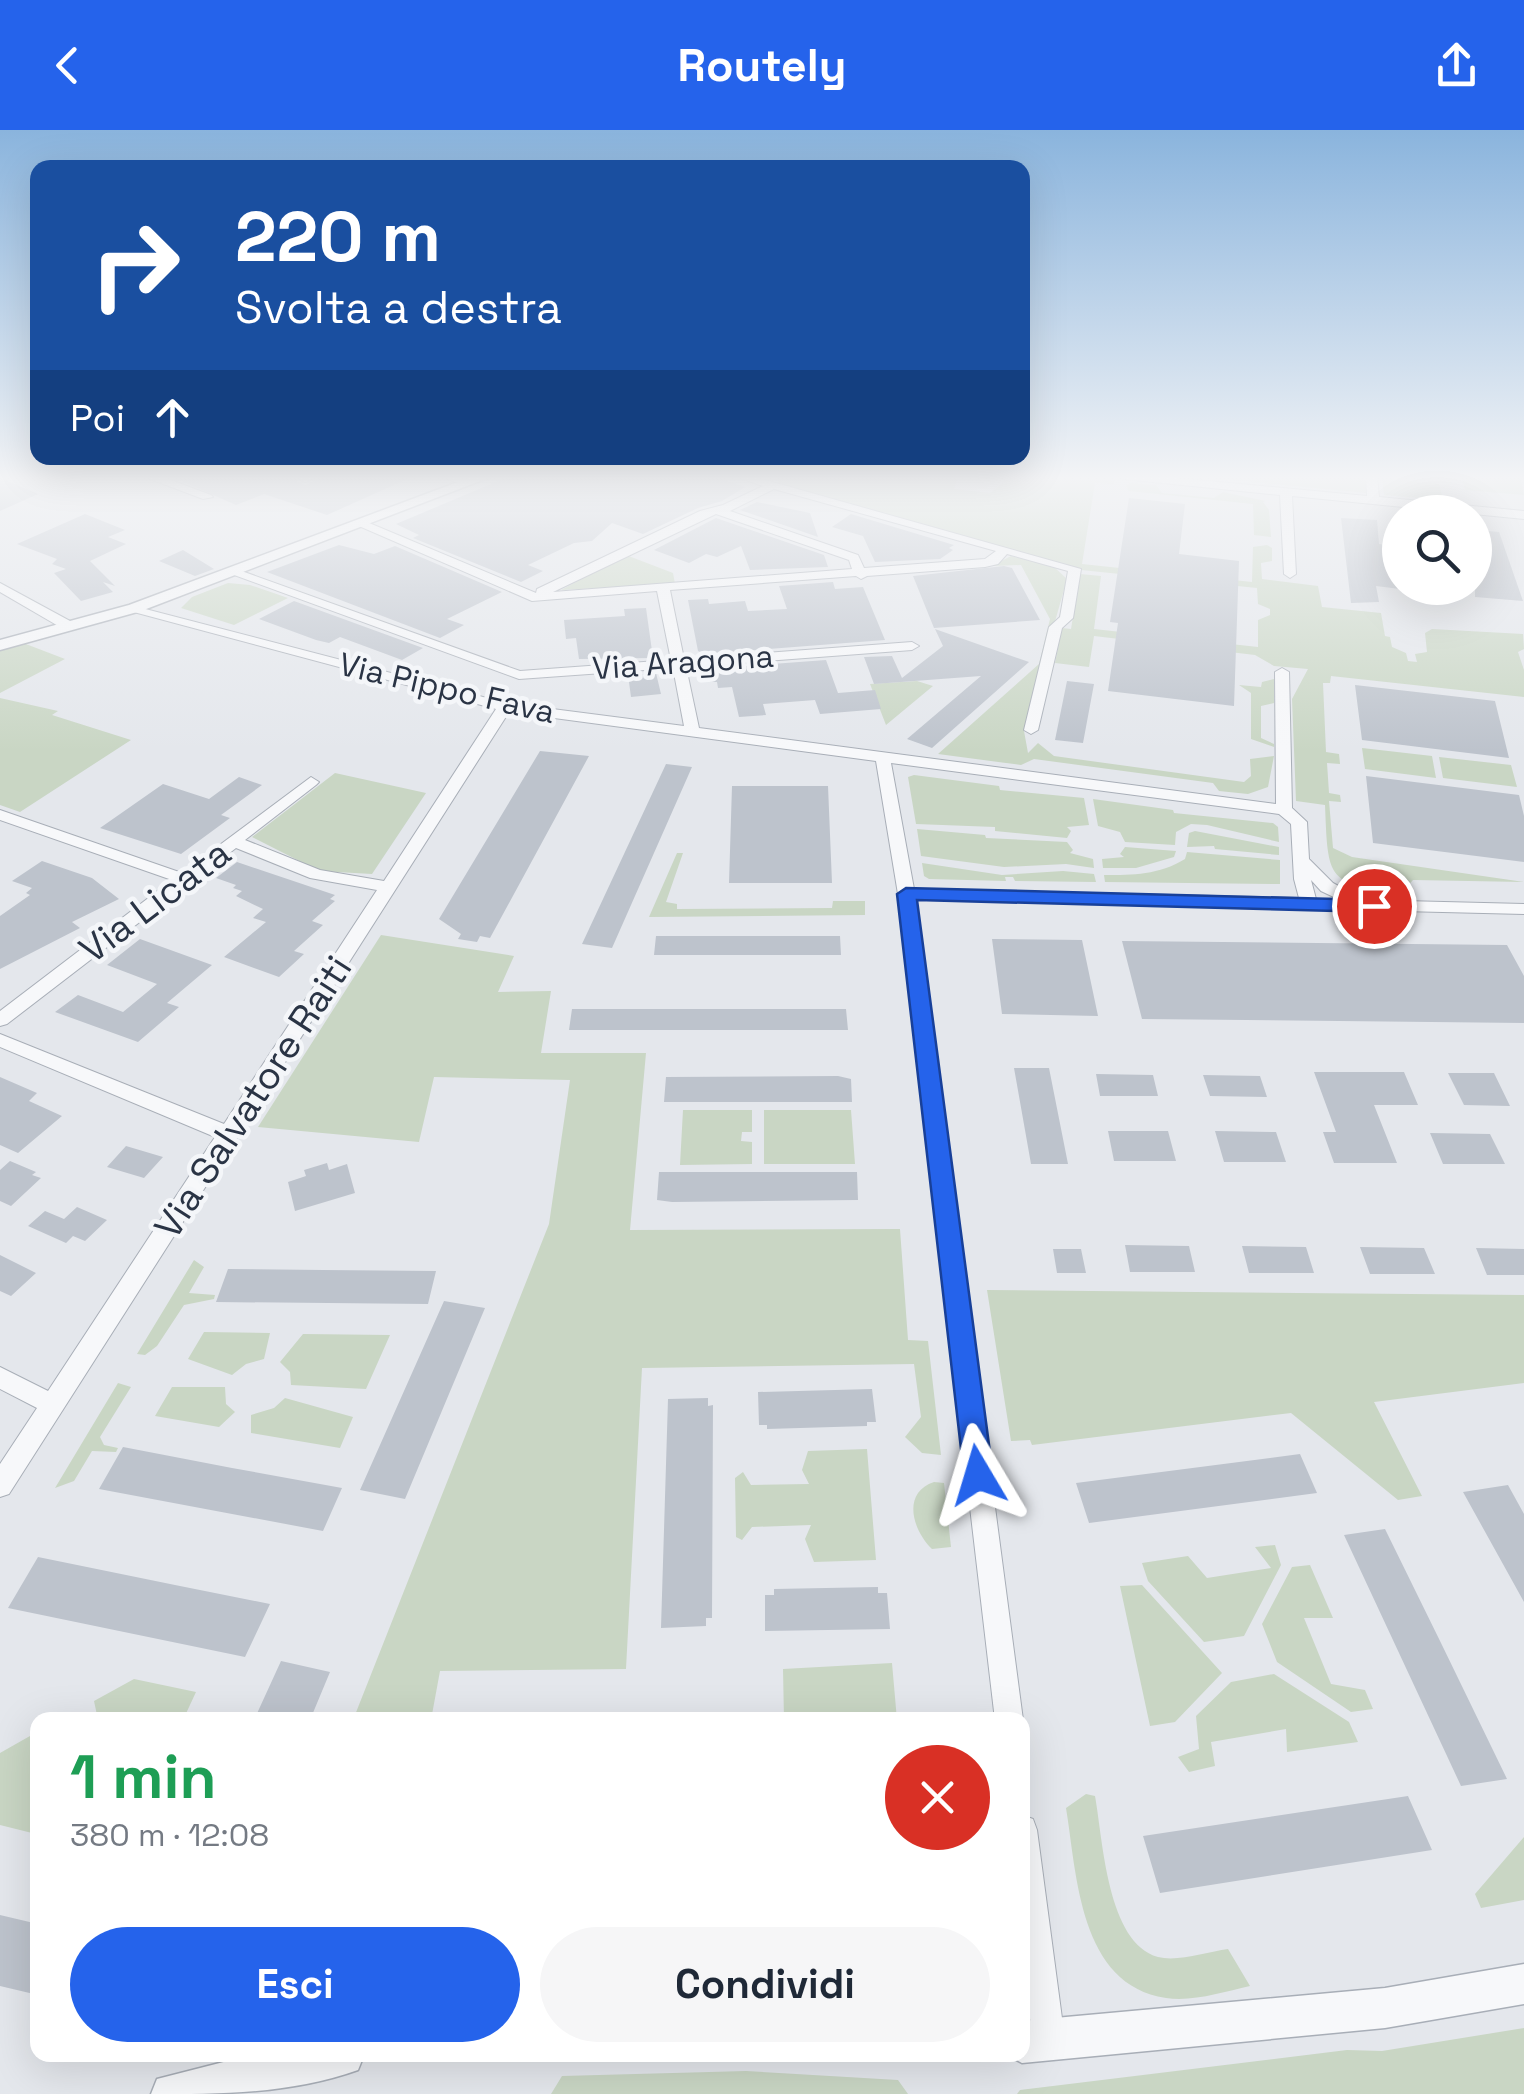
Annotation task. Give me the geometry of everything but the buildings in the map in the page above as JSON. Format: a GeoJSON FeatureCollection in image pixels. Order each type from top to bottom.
{"type":"FeatureCollection","features":[{"type":"Feature","properties":{"kind":"street"},"geometry":{"type":"LineString","coordinates":[[0,645],[135,608],[243,568]]}},
{"type":"Feature","properties":{"kind":"street"},"geometry":{"type":"LineString","coordinates":[[463,568],[532,597],[937,568]]}},
{"type":"Feature","properties":{"kind":"street"},"geometry":{"type":"LineString","coordinates":[[532,597],[594,568]]}},
{"type":"Feature","properties":{"kind":"street"},"geometry":{"type":"LineString","coordinates":[[858,568],[861,575]]}},
{"type":"Feature","properties":{"kind":"street"},"geometry":{"type":"LineString","coordinates":[[1031,730],[1056,627],[1066,618],[1074,569],[1069,568]]}},
{"type":"Feature","properties":{"kind":"street"},"geometry":{"type":"LineString","coordinates":[[1290,568],[1290,574]]}},
{"type":"Feature","properties":{"kind":"street","name":"Via Aragona"},"geometry":{"type":"LineString","coordinates":[[232,572],[519,675],[912,646]]}},
{"type":"Feature","properties":{"kind":"street"},"geometry":{"type":"LineString","coordinates":[[0,587],[66,624]]}},
{"type":"Feature","properties":{"kind":"street"},"geometry":{"type":"LineString","coordinates":[[663,588],[693,733]]}},
{"type":"Feature","properties":{"kind":"street","name":"Via Pippo Fava"},"geometry":{"type":"LineString","coordinates":[[135,608],[505,707],[883,759],[1284,805]]}},
{"type":"Feature","properties":{"kind":"street"},"geometry":{"type":"LineString","coordinates":[[1282,672],[1284,805],[1299,822],[1302,879],[1310,904]]}},
{"type":"Feature","properties":{"kind":"street","name":"Via Salvatore Raiti"},"geometry":{"type":"LineString","coordinates":[[0,1486],[505,707]]}},
{"type":"Feature","properties":{"kind":"street"},"geometry":{"type":"LineString","coordinates":[[883,759],[906,894],[1008,1712]]}},
{"type":"Feature","properties":{"kind":"street","name":"Via Licata"},"geometry":{"type":"LineString","coordinates":[[0,1020],[310,782]]}},
{"type":"Feature","properties":{"kind":"street"},"geometry":{"type":"LineString","coordinates":[[0,816],[184,879]]}},
{"type":"Feature","properties":{"kind":"street"},"geometry":{"type":"LineString","coordinates":[[232,842],[316,874],[389,886]]}},
{"type":"Feature","properties":{"kind":"street"},"geometry":{"type":"LineString","coordinates":[[1302,861],[1327,887],[1374,906]]}},
{"type":"Feature","properties":{"kind":"street"},"geometry":{"type":"LineString","coordinates":[[906,894],[1524,908]]}},
{"type":"Feature","properties":{"kind":"street"},"geometry":{"type":"LineString","coordinates":[[0,1040],[229,1134]]}},
{"type":"Feature","properties":{"kind":"street"},"geometry":{"type":"LineString","coordinates":[[0,1377],[52,1406]]}},
{"type":"Feature","properties":{"kind":"street"},"geometry":{"type":"LineString","coordinates":[[1030,1951],[1036,2042],[1385,2008],[1524,1984]]}},
{"type":"Feature","properties":{"kind":"street"},"geometry":{"type":"LineString","coordinates":[[172,2094],[312,2062]]}},
{"type":"Feature","properties":{"kind":"green space"},"geometry":{"type":"Polygon","coordinates":[[[603,568],[659,568],[673,573],[675,584],[561,590],[603,568]]]}},
{"type":"Feature","properties":{"kind":"green space"},"geometry":{"type":"Polygon","coordinates":[[[1022,568],[1055,568],[1067,579],[1024,731],[1028,753],[1038,743],[1054,756],[1244,782],[1251,776],[1250,759],[1274,756],[1268,787],[1248,794],[1219,791],[1213,783],[1034,759],[1021,765],[938,754],[1039,664],[1050,619],[1022,568]]]}},
{"type":"Feature","properties":{"kind":"green space"},"geometry":{"type":"Polygon","coordinates":[[[1073,568],[1117,568],[1252,582],[1252,568],[1261,568],[1262,579],[1318,586],[1322,607],[1381,613],[1385,636],[1390,637],[1392,647],[1406,653],[1408,661],[1417,662],[1415,654],[1427,652],[1425,633],[1432,629],[1523,634],[1524,649],[1518,652],[1524,670],[1524,697],[1331,676],[1330,683],[1323,683],[1326,752],[1339,754],[1340,764],[1327,763],[1329,793],[1340,795],[1341,802],[1329,801],[1333,848],[1352,857],[1524,882],[1413,880],[1405,889],[1379,888],[1360,886],[1336,874],[1328,849],[1325,805],[1296,801],[1292,699],[1308,669],[1274,666],[1255,655],[1094,636],[1089,667],[1055,663],[1062,628],[1071,629],[1080,574],[1101,576],[1094,629],[1258,647],[1258,620],[1270,615],[1270,609],[1258,604],[1257,588],[1073,568]]]}},
{"type":"Feature","properties":{"kind":"green space"},"geometry":{"type":"Polygon","coordinates":[[[228,583],[250,585],[288,598],[234,625],[181,608],[192,597],[228,583]]]}},
{"type":"Feature","properties":{"kind":"green space"},"geometry":{"type":"Polygon","coordinates":[[[18,641],[65,659],[0,693],[0,648],[18,641]]]}},
{"type":"Feature","properties":{"kind":"green space"},"geometry":{"type":"Polygon","coordinates":[[[1274,679],[1274,703],[1261,706],[1261,738],[1274,747],[1251,739],[1251,693],[1239,685],[1261,687],[1262,682],[1274,679]]]}},
{"type":"Feature","properties":{"kind":"green space"},"geometry":{"type":"Polygon","coordinates":[[[917,681],[933,686],[886,725],[870,684],[917,681]]]}},
{"type":"Feature","properties":{"kind":"green space"},"geometry":{"type":"Polygon","coordinates":[[[0,698],[58,711],[52,715],[131,740],[20,812],[0,805],[0,698]]]}},
{"type":"Feature","properties":{"kind":"green space"},"geometry":{"type":"Polygon","coordinates":[[[1362,748],[1432,756],[1436,778],[1365,769],[1362,748]]]}},
{"type":"Feature","properties":{"kind":"green space"},"geometry":{"type":"Polygon","coordinates":[[[1439,757],[1511,765],[1517,787],[1443,778],[1439,757]]]}},
{"type":"Feature","properties":{"kind":"green space"},"geometry":{"type":"Polygon","coordinates":[[[335,773],[426,793],[372,874],[319,871],[252,837],[335,773]]]}},
{"type":"Feature","properties":{"kind":"green space"},"geometry":{"type":"Polygon","coordinates":[[[908,777],[999,786],[1000,790],[1084,798],[1089,825],[1067,827],[1071,831],[1067,838],[995,831],[995,827],[916,824],[908,777]]]}},
{"type":"Feature","properties":{"kind":"green space"},"geometry":{"type":"Polygon","coordinates":[[[1093,799],[1174,813],[1273,823],[1278,827],[1279,842],[1191,824],[1176,832],[1175,845],[1125,842],[1120,832],[1098,826],[1093,799]]]}},
{"type":"Feature","properties":{"kind":"green space"},"geometry":{"type":"Polygon","coordinates":[[[917,829],[986,838],[1067,842],[1073,850],[1070,853],[1093,859],[1094,868],[1066,864],[1004,867],[921,856],[917,829]]]}},
{"type":"Feature","properties":{"kind":"green space"},"geometry":{"type":"Polygon","coordinates":[[[1189,833],[1279,847],[1279,855],[1214,846],[1187,847],[1189,833]]]}},
{"type":"Feature","properties":{"kind":"green space"},"geometry":{"type":"Polygon","coordinates":[[[1125,847],[1176,851],[1174,857],[1136,868],[1103,868],[1102,859],[1124,857],[1120,854],[1125,847]]]}},
{"type":"Feature","properties":{"kind":"green space"},"geometry":{"type":"Polygon","coordinates":[[[1187,852],[1280,860],[1280,884],[1105,882],[1104,875],[1165,868],[1185,859],[1187,852]]]}},
{"type":"Feature","properties":{"kind":"green space"},"geometry":{"type":"Polygon","coordinates":[[[677,853],[683,853],[666,902],[677,904],[677,909],[832,908],[833,901],[865,901],[865,915],[649,917],[677,853]]]}},
{"type":"Feature","properties":{"kind":"green space"},"geometry":{"type":"Polygon","coordinates":[[[922,863],[1002,875],[1063,871],[1094,874],[1096,882],[1015,881],[1013,877],[1005,877],[1006,881],[929,879],[924,876],[922,863]]]}},
{"type":"Feature","properties":{"kind":"green space"},"geometry":{"type":"Polygon","coordinates":[[[381,935],[514,956],[498,992],[551,991],[541,1053],[646,1053],[630,1230],[900,1229],[908,1340],[928,1341],[941,1455],[922,1453],[905,1437],[921,1417],[914,1364],[642,1368],[626,1669],[440,1671],[432,1712],[356,1712],[549,1224],[570,1080],[434,1077],[419,1142],[258,1127],[381,935]]]}},
{"type":"Feature","properties":{"kind":"green space"},"geometry":{"type":"Polygon","coordinates":[[[683,1110],[752,1110],[752,1132],[742,1132],[741,1141],[752,1142],[752,1164],[680,1165],[683,1110]]]}},
{"type":"Feature","properties":{"kind":"green space"},"geometry":{"type":"Polygon","coordinates":[[[764,1110],[851,1110],[855,1164],[764,1164],[764,1110]]]}},
{"type":"Feature","properties":{"kind":"green space"},"geometry":{"type":"Polygon","coordinates":[[[194,1260],[204,1267],[189,1293],[215,1295],[214,1299],[184,1305],[157,1346],[145,1355],[137,1354],[194,1260]]]}},
{"type":"Feature","properties":{"kind":"green space"},"geometry":{"type":"Polygon","coordinates":[[[987,1290],[1524,1295],[1524,1383],[1374,1402],[1422,1496],[1398,1500],[1291,1413],[1032,1445],[1030,1440],[1011,1441],[987,1290]]]}},
{"type":"Feature","properties":{"kind":"green space"},"geometry":{"type":"Polygon","coordinates":[[[204,1332],[270,1333],[264,1359],[246,1364],[232,1375],[188,1359],[204,1332]]]}},
{"type":"Feature","properties":{"kind":"green space"},"geometry":{"type":"Polygon","coordinates":[[[303,1334],[390,1335],[366,1389],[291,1385],[290,1372],[280,1362],[303,1334]]]}},
{"type":"Feature","properties":{"kind":"green space"},"geometry":{"type":"Polygon","coordinates":[[[118,1383],[131,1387],[100,1437],[104,1445],[118,1448],[116,1452],[92,1451],[74,1481],[55,1488],[118,1383]]]}},
{"type":"Feature","properties":{"kind":"green space"},"geometry":{"type":"Polygon","coordinates":[[[172,1387],[225,1387],[226,1404],[235,1412],[219,1427],[155,1416],[172,1387]]]}},
{"type":"Feature","properties":{"kind":"green space"},"geometry":{"type":"Polygon","coordinates":[[[285,1398],[353,1417],[340,1448],[251,1433],[251,1415],[274,1408],[285,1398]]]}},
{"type":"Feature","properties":{"kind":"green space"},"geometry":{"type":"Polygon","coordinates":[[[867,1449],[876,1560],[814,1562],[805,1539],[811,1525],[752,1527],[742,1540],[736,1537],[735,1478],[743,1472],[751,1485],[809,1484],[802,1470],[808,1451],[867,1449]]]}},
{"type":"Feature","properties":{"kind":"green space"},"geometry":{"type":"Polygon","coordinates":[[[934,1482],[944,1483],[951,1547],[932,1549],[913,1513],[917,1495],[934,1482]]]}},
{"type":"Feature","properties":{"kind":"green space"},"geometry":{"type":"Polygon","coordinates":[[[1275,1545],[1281,1565],[1244,1636],[1204,1642],[1148,1581],[1142,1563],[1188,1556],[1207,1578],[1271,1568],[1255,1547],[1275,1545]]]}},
{"type":"Feature","properties":{"kind":"green space"},"geometry":{"type":"Polygon","coordinates":[[[1310,1565],[1333,1618],[1304,1618],[1331,1684],[1365,1690],[1373,1709],[1351,1712],[1277,1662],[1262,1624],[1292,1567],[1310,1565]]]}},
{"type":"Feature","properties":{"kind":"green space"},"geometry":{"type":"Polygon","coordinates":[[[1142,1585],[1222,1673],[1175,1722],[1150,1726],[1120,1586],[1142,1585]]]}},
{"type":"Feature","properties":{"kind":"green space"},"geometry":{"type":"Polygon","coordinates":[[[892,1663],[896,1712],[784,1712],[783,1669],[892,1663]]]}},
{"type":"Feature","properties":{"kind":"green space"},"geometry":{"type":"Polygon","coordinates":[[[1274,1674],[1349,1722],[1358,1742],[1287,1752],[1286,1729],[1211,1742],[1215,1766],[1189,1772],[1178,1757],[1199,1749],[1196,1716],[1231,1682],[1274,1674]]]}},
{"type":"Feature","properties":{"kind":"green space"},"geometry":{"type":"Polygon","coordinates":[[[134,1679],[196,1692],[187,1712],[96,1712],[94,1701],[134,1679]]]}},
{"type":"Feature","properties":{"kind":"green space"},"geometry":{"type":"Polygon","coordinates":[[[30,1736],[30,1832],[0,1825],[0,1753],[30,1736]]]}},
{"type":"Feature","properties":{"kind":"green space"},"geometry":{"type":"Polygon","coordinates":[[[1086,1794],[1095,1796],[1105,1863],[1118,1912],[1141,1948],[1166,1958],[1228,1949],[1250,1986],[1197,1998],[1166,1998],[1137,1989],[1115,1972],[1099,1950],[1088,1923],[1074,1864],[1066,1808],[1086,1794]]]}},
{"type":"Feature","properties":{"kind":"green space"},"geometry":{"type":"Polygon","coordinates":[[[1524,1837],[1524,1900],[1481,1908],[1475,1894],[1524,1837]]]}},
{"type":"Feature","properties":{"kind":"green space"},"geometry":{"type":"Polygon","coordinates":[[[1524,2028],[1524,2094],[1017,2094],[1020,2090],[1347,2050],[1382,2051],[1524,2028]]]}},
{"type":"Feature","properties":{"kind":"green space"},"geometry":{"type":"Polygon","coordinates":[[[746,2071],[898,2080],[908,2094],[551,2094],[562,2076],[746,2071]]]}},
{"type":"Feature","properties":{"kind":"route"},"geometry":{"type":"LineString","coordinates":[[978,1475],[906,894],[1374,906]]}}]}
